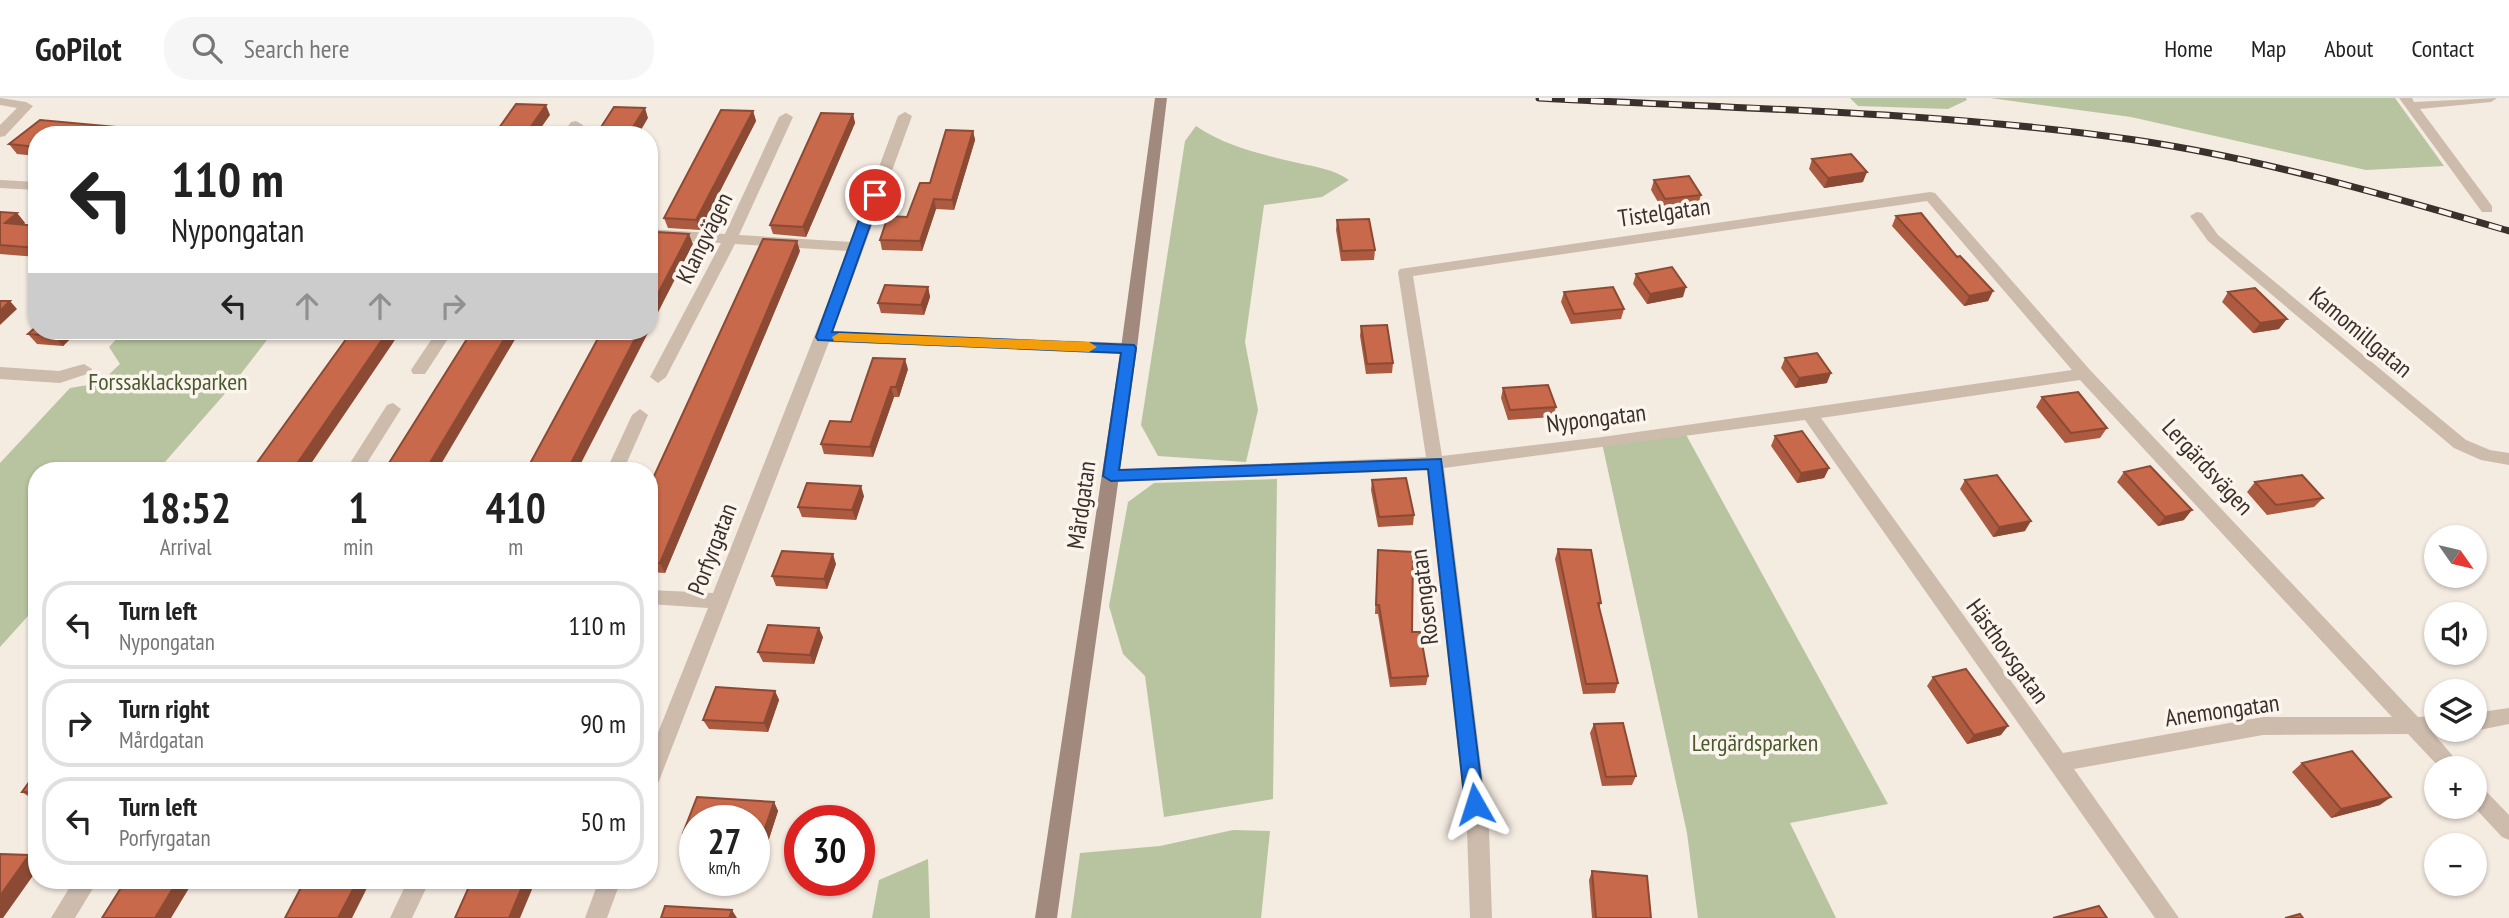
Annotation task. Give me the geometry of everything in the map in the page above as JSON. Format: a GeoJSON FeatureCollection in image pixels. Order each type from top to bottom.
{"type":"FeatureCollection","features":[{"type":"Feature","properties":{"kind":"street","name":"Mårdgatan"},"geometry":{"type":"LineString","coordinates":[[1046,918],[1129,348],[1161,98]]}},
{"type":"Feature","properties":{"kind":"street"},"geometry":{"type":"LineString","coordinates":[[2408,102],[2491,98]]}},
{"type":"Feature","properties":{"kind":"street"},"geometry":{"type":"LineString","coordinates":[[0,101],[26,106],[0,132]]}},
{"type":"Feature","properties":{"kind":"street"},"geometry":{"type":"LineString","coordinates":[[2408,102],[2487,209]]}},
{"type":"Feature","properties":{"kind":"street","name":"Porfyrgatan"},"geometry":{"type":"LineString","coordinates":[[658,757],[823,337],[905,116]]}},
{"type":"Feature","properties":{"kind":"street","name":"Klangvägen"},"geometry":{"type":"LineString","coordinates":[[658,377],[730,239],[786,117]]}},
{"type":"Feature","properties":{"kind":"street"},"geometry":{"type":"LineString","coordinates":[[0,184],[28,186]]}},
{"type":"Feature","properties":{"kind":"street","name":"Tistelgatan"},"geometry":{"type":"LineString","coordinates":[[1405,272],[1930,196]]}},
{"type":"Feature","properties":{"kind":"street","name":"Lergärdsvägen"},"geometry":{"type":"LineString","coordinates":[[1930,196],[2084,374],[2443,756]]}},
{"type":"Feature","properties":{"kind":"street","name":"Kamomillgatan"},"geometry":{"type":"LineString","coordinates":[[2197,216],[2213,238],[2460,444],[2487,456],[2509,459]]}},
{"type":"Feature","properties":{"kind":"street"},"geometry":{"type":"LineString","coordinates":[[658,235],[855,247]]}},
{"type":"Feature","properties":{"kind":"street","name":"Rosengatan"},"geometry":{"type":"LineString","coordinates":[[1405,272],[1435,463],[1478,830],[1481,918]]}},
{"type":"Feature","properties":{"kind":"street"},"geometry":{"type":"LineString","coordinates":[[823,337],[1129,348]]}},
{"type":"Feature","properties":{"kind":"street"},"geometry":{"type":"LineString","coordinates":[[419,370],[439,340]]}},
{"type":"Feature","properties":{"kind":"street"},"geometry":{"type":"LineString","coordinates":[[0,373],[60,377],[84,369]]}},
{"type":"Feature","properties":{"kind":"street","name":"Nypongatan"},"geometry":{"type":"LineString","coordinates":[[1111,476],[1435,463],[1602,443],[2084,374]]}},
{"type":"Feature","properties":{"kind":"street"},"geometry":{"type":"LineString","coordinates":[[359,462],[393,409]]}},
{"type":"Feature","properties":{"kind":"street","name":"Hästhovsgatan"},"geometry":{"type":"LineString","coordinates":[[1808,412],[2168,918]]}},
{"type":"Feature","properties":{"kind":"street"},"geometry":{"type":"LineString","coordinates":[[618,462],[640,415]]}},
{"type":"Feature","properties":{"kind":"street"},"geometry":{"type":"LineString","coordinates":[[658,598],[720,601]]}},
{"type":"Feature","properties":{"kind":"street"},"geometry":{"type":"LineString","coordinates":[[2487,720],[2509,716]]}},
{"type":"Feature","properties":{"kind":"street","name":"Anemongatan"},"geometry":{"type":"LineString","coordinates":[[2059,763],[2263,726],[2424,726]]}},
{"type":"Feature","properties":{"kind":"street"},"geometry":{"type":"LineString","coordinates":[[2487,806],[2509,830]]}},
{"type":"Feature","properties":{"kind":"street"},"geometry":{"type":"LineString","coordinates":[[62,918],[81,889]]}},
{"type":"Feature","properties":{"kind":"street"},"geometry":{"type":"LineString","coordinates":[[401,918],[415,889]]}},
{"type":"Feature","properties":{"kind":"street"},"geometry":{"type":"LineString","coordinates":[[596,918],[607,889]]}},
{"type":"Feature","properties":{"kind":"green space"},"geometry":{"type":"Polygon","coordinates":[[[1850,98],[1967,100],[1948,109],[1858,106],[1850,98]]]}},
{"type":"Feature","properties":{"kind":"green space"},"geometry":{"type":"Polygon","coordinates":[[[1990,98],[2395,98],[2444,166],[2366,170],[2131,117],[1990,98]]]}},
{"type":"Feature","properties":{"kind":"green space"},"geometry":{"type":"Polygon","coordinates":[[[1196,126],[1232,145],[1324,169],[1349,180],[1322,197],[1264,205],[1245,342],[1258,410],[1246,462],[1158,456],[1141,425],[1185,141],[1196,126]]]}},
{"type":"Feature","properties":{"kind":"green space","name":"Forssaklacksparken"},"geometry":{"type":"Polygon","coordinates":[[[116,340],[267,340],[229,389],[165,462],[28,462],[28,616],[0,647],[0,463],[70,388],[100,383],[120,364],[109,347],[116,340]]]}},
{"type":"Feature","properties":{"kind":"green space","name":"Lergärdsparken"},"geometry":{"type":"Polygon","coordinates":[[[1684,431],[1888,804],[1790,823],[1836,918],[1698,918],[1687,833],[1602,443],[1684,431]]]}},
{"type":"Feature","properties":{"kind":"green space"},"geometry":{"type":"Polygon","coordinates":[[[1277,479],[1273,799],[1164,817],[1145,676],[1123,654],[1109,606],[1128,502],[1154,483],[1277,479]]]}},
{"type":"Feature","properties":{"kind":"green space"},"geometry":{"type":"Polygon","coordinates":[[[1233,830],[1270,831],[1261,918],[1071,918],[1080,853],[1160,846],[1233,830]]]}},
{"type":"Feature","properties":{"kind":"green space"},"geometry":{"type":"Polygon","coordinates":[[[928,859],[930,918],[872,918],[879,880],[928,859]]]}},
{"type":"Feature","properties":{"kind":"building"},"geometry":{"type":"Polygon","coordinates":[[[516,104],[546,105],[531,126],[500,126],[516,104]]]}},
{"type":"Feature","properties":{"kind":"building"},"geometry":{"type":"Polygon","coordinates":[[[614,107],[645,108],[634,126],[602,126],[614,107]]]}},
{"type":"Feature","properties":{"kind":"building"},"geometry":{"type":"Polygon","coordinates":[[[721,110],[753,111],[696,220],[664,218],[721,110]]]}},
{"type":"Feature","properties":{"kind":"building"},"geometry":{"type":"Polygon","coordinates":[[[821,113],[853,114],[803,227],[770,225],[821,113]]]}},
{"type":"Feature","properties":{"kind":"building"},"geometry":{"type":"Polygon","coordinates":[[[40,120],[105,126],[32,126],[40,120]]]}},
{"type":"Feature","properties":{"kind":"building"},"geometry":{"type":"Polygon","coordinates":[[[28,129],[28,146],[9,144],[28,129]]]}},
{"type":"Feature","properties":{"kind":"building"},"geometry":{"type":"Polygon","coordinates":[[[946,130],[973,131],[952,200],[934,199],[920,241],[880,240],[888,216],[907,217],[920,183],[930,183],[946,130]]]}},
{"type":"Feature","properties":{"kind":"building"},"geometry":{"type":"Polygon","coordinates":[[[1851,154],[1867,172],[1828,178],[1812,159],[1851,154]]]}},
{"type":"Feature","properties":{"kind":"building"},"geometry":{"type":"Polygon","coordinates":[[[1689,176],[1701,195],[1665,199],[1654,180],[1689,176]]]}},
{"type":"Feature","properties":{"kind":"building"},"geometry":{"type":"Polygon","coordinates":[[[0,212],[17,213],[5,223],[28,225],[28,247],[0,245],[0,212]]]}},
{"type":"Feature","properties":{"kind":"building"},"geometry":{"type":"Polygon","coordinates":[[[1921,213],[1957,257],[1960,256],[1993,291],[1969,296],[1896,216],[1921,213]]]}},
{"type":"Feature","properties":{"kind":"building"},"geometry":{"type":"Polygon","coordinates":[[[1369,219],[1375,250],[1342,251],[1337,220],[1369,219]]]}},
{"type":"Feature","properties":{"kind":"building"},"geometry":{"type":"Polygon","coordinates":[[[658,232],[689,234],[658,294],[658,232]]]}},
{"type":"Feature","properties":{"kind":"building"},"geometry":{"type":"Polygon","coordinates":[[[763,239],[797,241],[660,563],[658,467],[763,239]]]}},
{"type":"Feature","properties":{"kind":"building"},"geometry":{"type":"Polygon","coordinates":[[[1672,267],[1686,287],[1650,294],[1636,274],[1672,267]]]}},
{"type":"Feature","properties":{"kind":"building"},"geometry":{"type":"Polygon","coordinates":[[[885,285],[928,287],[921,305],[878,303],[885,285]]]}},
{"type":"Feature","properties":{"kind":"building"},"geometry":{"type":"Polygon","coordinates":[[[1613,287],[1624,309],[1574,314],[1564,292],[1613,287]]]}},
{"type":"Feature","properties":{"kind":"building"},"geometry":{"type":"Polygon","coordinates":[[[2255,288],[2287,319],[2260,323],[2228,292],[2255,288]]]}},
{"type":"Feature","properties":{"kind":"building"},"geometry":{"type":"Polygon","coordinates":[[[0,301],[10,301],[0,311],[0,301]]]}},
{"type":"Feature","properties":{"kind":"building"},"geometry":{"type":"Polygon","coordinates":[[[1387,325],[1393,363],[1367,364],[1361,326],[1387,325]]]}},
{"type":"Feature","properties":{"kind":"building"},"geometry":{"type":"Polygon","coordinates":[[[346,340],[382,340],[298,462],[257,462],[346,340]]]}},
{"type":"Feature","properties":{"kind":"building"},"geometry":{"type":"Polygon","coordinates":[[[466,340],[504,340],[430,462],[390,462],[466,340]]]}},
{"type":"Feature","properties":{"kind":"building"},"geometry":{"type":"Polygon","coordinates":[[[597,340],[634,340],[572,462],[531,462],[597,340]]]}},
{"type":"Feature","properties":{"kind":"building"},"geometry":{"type":"Polygon","coordinates":[[[1817,353],[1831,373],[1799,378],[1785,358],[1817,353]]]}},
{"type":"Feature","properties":{"kind":"building"},"geometry":{"type":"Polygon","coordinates":[[[873,358],[905,359],[896,387],[891,387],[870,447],[821,444],[830,421],[851,422],[873,358]]]}},
{"type":"Feature","properties":{"kind":"building"},"geometry":{"type":"Polygon","coordinates":[[[1548,385],[1556,407],[1510,410],[1503,388],[1548,385]]]}},
{"type":"Feature","properties":{"kind":"building"},"geometry":{"type":"Polygon","coordinates":[[[2078,392],[2107,428],[2071,433],[2042,397],[2078,392]]]}},
{"type":"Feature","properties":{"kind":"building"},"geometry":{"type":"Polygon","coordinates":[[[1802,431],[1829,468],[1801,473],[1775,436],[1802,431]]]}},
{"type":"Feature","properties":{"kind":"building"},"geometry":{"type":"Polygon","coordinates":[[[2150,466],[2192,510],[2165,517],[2124,472],[2150,466]]]}},
{"type":"Feature","properties":{"kind":"building"},"geometry":{"type":"Polygon","coordinates":[[[1997,475],[2031,521],[1999,527],[1965,480],[1997,475]]]}},
{"type":"Feature","properties":{"kind":"building"},"geometry":{"type":"Polygon","coordinates":[[[2302,475],[2323,498],[2276,505],[2255,482],[2302,475]]]}},
{"type":"Feature","properties":{"kind":"building"},"geometry":{"type":"Polygon","coordinates":[[[1406,478],[1414,515],[1379,517],[1372,480],[1406,478]]]}},
{"type":"Feature","properties":{"kind":"building"},"geometry":{"type":"Polygon","coordinates":[[[807,483],[861,486],[852,510],[798,507],[807,483]]]}},
{"type":"Feature","properties":{"kind":"building"},"geometry":{"type":"Polygon","coordinates":[[[1558,549],[1591,550],[1601,603],[1598,603],[1618,683],[1586,684],[1558,549]]]}},
{"type":"Feature","properties":{"kind":"building"},"geometry":{"type":"Polygon","coordinates":[[[1378,550],[1413,552],[1412,632],[1420,632],[1428,676],[1391,678],[1379,605],[1376,605],[1378,550]]]}},
{"type":"Feature","properties":{"kind":"building"},"geometry":{"type":"Polygon","coordinates":[[[782,551],[833,554],[824,579],[772,576],[782,551]]]}},
{"type":"Feature","properties":{"kind":"building"},"geometry":{"type":"Polygon","coordinates":[[[768,625],[819,628],[810,655],[758,652],[768,625]]]}},
{"type":"Feature","properties":{"kind":"building"},"geometry":{"type":"Polygon","coordinates":[[[1966,669],[2008,726],[1974,735],[1933,677],[1966,669]]]}},
{"type":"Feature","properties":{"kind":"building"},"geometry":{"type":"Polygon","coordinates":[[[716,687],[775,691],[764,723],[703,720],[716,687]]]}},
{"type":"Feature","properties":{"kind":"building"},"geometry":{"type":"Polygon","coordinates":[[[1623,723],[1636,776],[1606,777],[1594,724],[1623,723]]]}},
{"type":"Feature","properties":{"kind":"building"},"geometry":{"type":"Polygon","coordinates":[[[2352,751],[2391,797],[2341,809],[2302,763],[2352,751]]]}},
{"type":"Feature","properties":{"kind":"building"},"geometry":{"type":"Polygon","coordinates":[[[697,797],[774,802],[770,814],[770,805],[694,805],[697,797]]]}},
{"type":"Feature","properties":{"kind":"building"},"geometry":{"type":"Polygon","coordinates":[[[0,854],[28,855],[28,856],[0,896],[0,854]]]}},
{"type":"Feature","properties":{"kind":"building"},"geometry":{"type":"Polygon","coordinates":[[[1592,871],[1647,876],[1651,918],[1596,918],[1592,871]]]}},
{"type":"Feature","properties":{"kind":"building"},"geometry":{"type":"Polygon","coordinates":[[[120,889],[173,889],[155,918],[102,918],[120,889]]]}},
{"type":"Feature","properties":{"kind":"building"},"geometry":{"type":"Polygon","coordinates":[[[300,889],[353,889],[338,918],[285,918],[300,889]]]}},
{"type":"Feature","properties":{"kind":"building"},"geometry":{"type":"Polygon","coordinates":[[[468,889],[521,889],[509,918],[455,918],[468,889]]]}},
{"type":"Feature","properties":{"kind":"building"},"geometry":{"type":"Polygon","coordinates":[[[665,906],[732,910],[729,918],[661,918],[665,906]]]}},
{"type":"Feature","properties":{"kind":"building"},"geometry":{"type":"Polygon","coordinates":[[[2099,906],[2107,918],[2053,918],[2099,906]]]}},
{"type":"Feature","properties":{"kind":"building"},"geometry":{"type":"Polygon","coordinates":[[[2300,914],[2303,918],[2285,918],[2300,914]]]}},
{"type":"Feature","properties":{"kind":"railway"},"geometry":{"type":"LineString","coordinates":[[1539,98],[1912,117],[2061,130],[2135,140],[2277,168],[2370,191],[2509,231]]}},
{"type":"Feature","properties":{"kind":"slow traffic"},"geometry":{"type":"LineString","coordinates":[[839,337],[1089,347]]}},
{"type":"Feature","properties":{"kind":"route"},"geometry":{"type":"LineString","coordinates":[[875,195],[823,337],[1129,348],[1111,476],[1435,463],[1475,804]]}}]}
